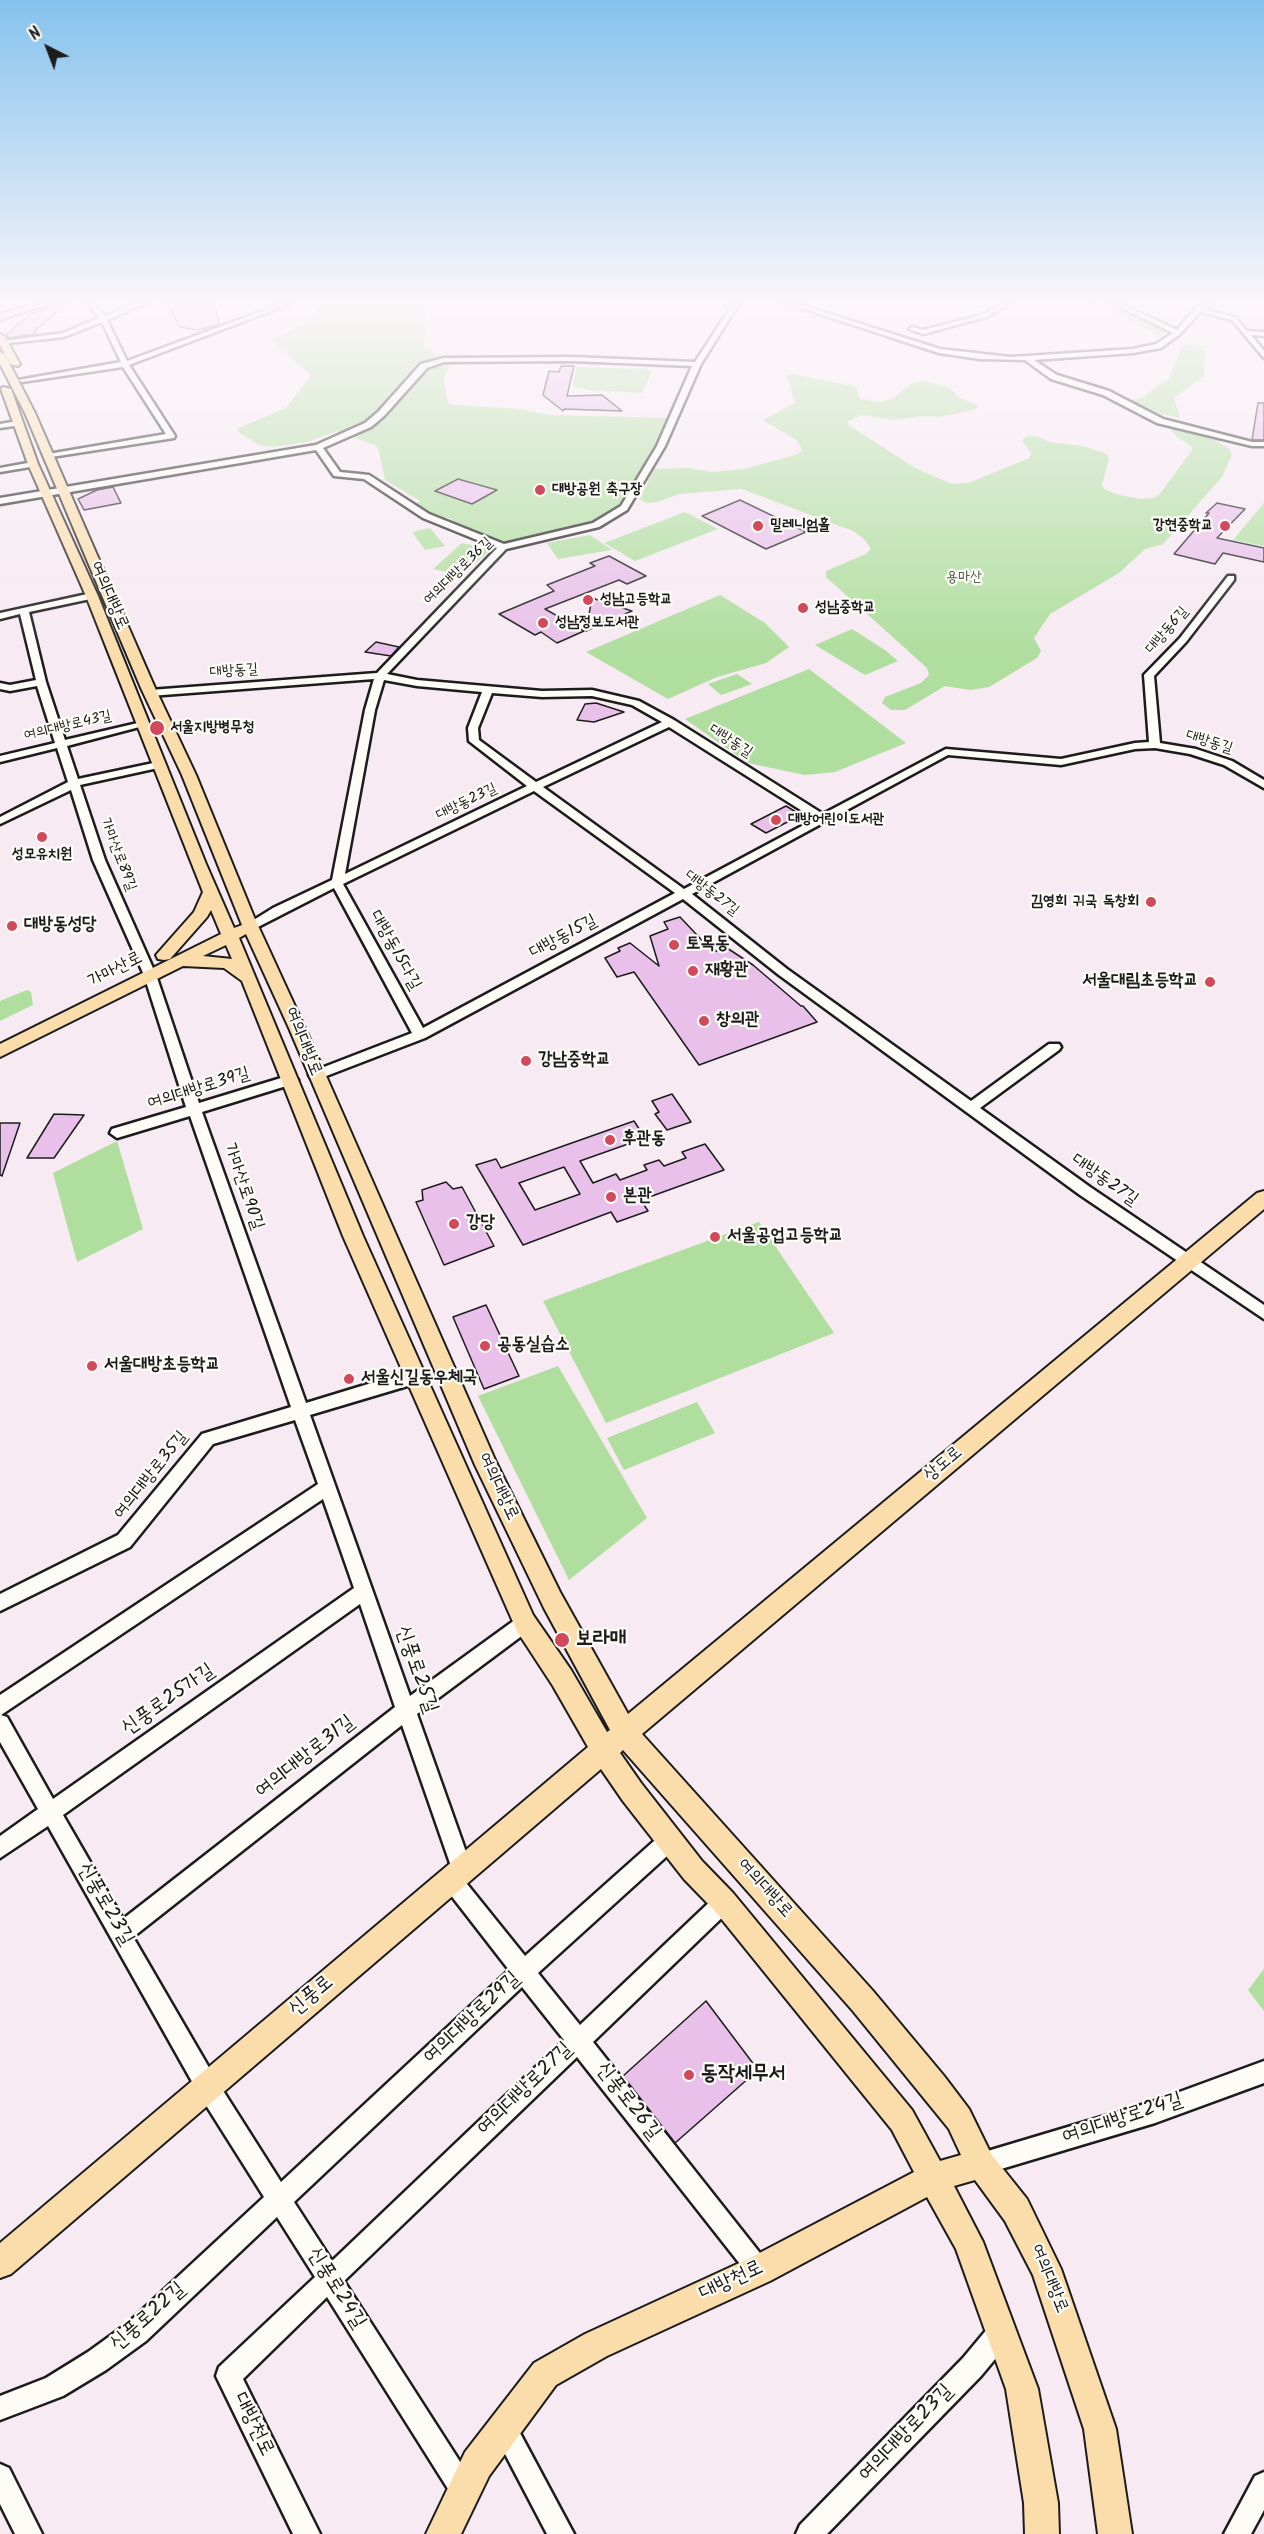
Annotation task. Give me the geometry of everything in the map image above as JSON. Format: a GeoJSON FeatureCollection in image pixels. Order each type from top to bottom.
{"type":"FeatureCollection","features":[{"type":"Feature","properties":{"kind":"main road","name":"여의대방로"},"geometry":{"type":"LineString","coordinates":[[17,420],[33,464],[92,596],[210,893],[249,979],[353,1236],[525,1623],[562,1678],[615,1742],[855,1992],[959,2119],[981,2164],[1016,2210],[1046,2269],[1100,2429],[1118,2529]]}},
{"type":"Feature","properties":{"kind":"main road","name":"여의대방로"},"geometry":{"type":"LineString","coordinates":[[35,420],[150,693],[189,775],[248,922],[297,1028],[486,1466],[568,1630],[615,1742],[632,1792],[902,2120],[968,2242],[1022,2389],[1041,2503],[1042,2534]]}},
{"type":"Feature","properties":{"kind":"main road"},"geometry":{"type":"LineString","coordinates":[[132,698],[150,693]]}},
{"type":"Feature","properties":{"kind":"main road"},"geometry":{"type":"LineString","coordinates":[[142,725],[162,720]]}},
{"type":"Feature","properties":{"kind":"main road"},"geometry":{"type":"LineString","coordinates":[[170,959],[201,914],[210,893]]}},
{"type":"Feature","properties":{"kind":"main road","name":"가마산로"},"geometry":{"type":"LineString","coordinates":[[0,1051],[148,970],[248,922]]}},
{"type":"Feature","properties":{"kind":"main road"},"geometry":{"type":"LineString","coordinates":[[170,959],[218,961],[230,964],[249,979]]}},
{"type":"Feature","properties":{"kind":"main road","name":"가마산로"},"geometry":{"type":"LineString","coordinates":[[0,1037],[148,970]]}},
{"type":"Feature","properties":{"kind":"main road","name":"상도로"},"geometry":{"type":"LineString","coordinates":[[615,1742],[1264,1198]]}},
{"type":"Feature","properties":{"kind":"main road","name":"신풍로"},"geometry":{"type":"LineString","coordinates":[[0,2263],[456,1874],[615,1742]]}},
{"type":"Feature","properties":{"kind":"main road","name":"대방천로"},"geometry":{"type":"LineString","coordinates":[[443,2534],[477,2464],[545,2374],[596,2345],[759,2270],[934,2177],[981,2164]]}},
{"type":"Feature","properties":{"kind":"street"},"geometry":{"type":"LineString","coordinates":[[48,456],[171,436],[161,420]]}},
{"type":"Feature","properties":{"kind":"street"},"geometry":{"type":"LineString","coordinates":[[0,501],[318,447],[349,435],[374,420]]}},
{"type":"Feature","properties":{"kind":"street","name":"여의대방로36길"},"geometry":{"type":"LineString","coordinates":[[337,883],[370,710],[380,676],[503,547],[596,525],[624,508],[661,446],[672,420]]}},
{"type":"Feature","properties":{"kind":"street"},"geometry":{"type":"LineString","coordinates":[[1159,420],[1252,444],[1264,444]]}},
{"type":"Feature","properties":{"kind":"street"},"geometry":{"type":"LineString","coordinates":[[0,426],[18,423]]}},
{"type":"Feature","properties":{"kind":"street"},"geometry":{"type":"LineString","coordinates":[[318,447],[337,474],[366,477],[426,516],[503,547]]}},
{"type":"Feature","properties":{"kind":"street"},"geometry":{"type":"LineString","coordinates":[[0,470],[33,464]]}},
{"type":"Feature","properties":{"kind":"street","name":"대방동6길"},"geometry":{"type":"LineString","coordinates":[[1155,746],[1149,675],[1183,640],[1231,578]]}},
{"type":"Feature","properties":{"kind":"street"},"geometry":{"type":"LineString","coordinates":[[0,615],[92,596]]}},
{"type":"Feature","properties":{"kind":"street","name":"가마산로89길"},"geometry":{"type":"LineString","coordinates":[[24,611],[41,682],[99,860],[148,970]]}},
{"type":"Feature","properties":{"kind":"street","name":"대방동길"},"geometry":{"type":"LineString","coordinates":[[150,693],[380,676],[417,683],[488,689],[557,694],[592,693],[634,703],[670,722],[823,819],[946,752],[1061,762],[1135,746],[1155,746],[1192,751],[1219,760],[1244,771],[1264,785]]}},
{"type":"Feature","properties":{"kind":"street"},"geometry":{"type":"LineString","coordinates":[[0,687],[10,688],[41,682]]}},
{"type":"Feature","properties":{"kind":"street","name":"대방동27길"},"geometry":{"type":"LineString","coordinates":[[488,689],[473,728],[474,741],[685,895],[783,972],[1085,1191],[1264,1313]]}},
{"type":"Feature","properties":{"kind":"street","name":"대방동23길"},"geometry":{"type":"LineString","coordinates":[[248,922],[337,883],[670,722]]}},
{"type":"Feature","properties":{"kind":"street","name":"여의대방로43길"},"geometry":{"type":"LineString","coordinates":[[1,757],[142,725]]}},
{"type":"Feature","properties":{"kind":"street"},"geometry":{"type":"LineString","coordinates":[[0,821],[75,783],[158,765]]}},
{"type":"Feature","properties":{"kind":"street","name":"대방동15길"},"geometry":{"type":"LineString","coordinates":[[316,1075],[420,1035],[823,819]]}},
{"type":"Feature","properties":{"kind":"street","name":"대방동15다길"},"geometry":{"type":"LineString","coordinates":[[337,883],[420,1035]]}},
{"type":"Feature","properties":{"kind":"street","name":"가마산로90길"},"geometry":{"type":"LineString","coordinates":[[148,970],[300,1411]]}},
{"type":"Feature","properties":{"kind":"street"},"geometry":{"type":"LineString","coordinates":[[972,1107],[1054,1047]]}},
{"type":"Feature","properties":{"kind":"street","name":"여의대방로39길"},"geometry":{"type":"LineString","coordinates":[[117,1134],[291,1080]]}},
{"type":"Feature","properties":{"kind":"street","name":"여의대방로35길"},"geometry":{"type":"LineString","coordinates":[[0,1604],[124,1541],[208,1439],[414,1377]]}},
{"type":"Feature","properties":{"kind":"street","name":"신풍로25길"},"geometry":{"type":"LineString","coordinates":[[300,1411],[406,1710],[456,1874]]}},
{"type":"Feature","properties":{"kind":"street"},"geometry":{"type":"LineString","coordinates":[[0,1706],[327,1487]]}},
{"type":"Feature","properties":{"kind":"street","name":"신풍로25가길"},"geometry":{"type":"LineString","coordinates":[[0,1848],[364,1591]]}},
{"type":"Feature","properties":{"kind":"street","name":"여의대방로31길"},"geometry":{"type":"LineString","coordinates":[[120,1934],[406,1710],[525,1623]]}},
{"type":"Feature","properties":{"kind":"street","name":"신풍로23길"},"geometry":{"type":"LineString","coordinates":[[0,1724],[207,2086]]}},
{"type":"Feature","properties":{"kind":"street","name":"여의대방로29길"},"geometry":{"type":"LineString","coordinates":[[279,2200],[524,1971],[670,1840]]}},
{"type":"Feature","properties":{"kind":"street","name":"신풍로26길"},"geometry":{"type":"LineString","coordinates":[[456,1874],[524,1971],[759,2270]]}},
{"type":"Feature","properties":{"kind":"street","name":"여의대방로27길"},"geometry":{"type":"LineString","coordinates":[[329,2279],[724,1902]]}},
{"type":"Feature","properties":{"kind":"street","name":"여의대방로24길"},"geometry":{"type":"LineString","coordinates":[[981,2164],[1155,2112],[1264,2072]]}},
{"type":"Feature","properties":{"kind":"street","name":"신풍로24길"},"geometry":{"type":"LineString","coordinates":[[207,2086],[464,2491]]}},
{"type":"Feature","properties":{"kind":"street","name":"신풍로22길"},"geometry":{"type":"LineString","coordinates":[[0,2408],[54,2387],[97,2361],[137,2332],[279,2200]]}},
{"type":"Feature","properties":{"kind":"street","name":"대방천로"},"geometry":{"type":"LineString","coordinates":[[307,2534],[228,2376],[329,2279]]}},
{"type":"Feature","properties":{"kind":"street","name":"여의대방로23길"},"geometry":{"type":"LineString","coordinates":[[809,2534],[972,2367],[1002,2331]]}},
{"type":"Feature","properties":{"kind":"street"},"geometry":{"type":"LineString","coordinates":[[504,2429],[561,2534]]}},
{"type":"Feature","properties":{"kind":"street"},"geometry":{"type":"LineString","coordinates":[[0,2477],[29,2534]]}},
{"type":"Feature","properties":{"kind":"street"},"geometry":{"type":"LineString","coordinates":[[1237,2534],[1264,2485]]}},
{"type":"Feature","properties":{"kind":"green space"},"geometry":{"type":"Polygon","coordinates":[[[257,420],[667,420],[657,446],[631,495],[612,512],[588,524],[513,541],[502,541],[463,527],[447,517],[444,519],[415,505],[420,501],[385,480],[378,447],[338,431],[307,442],[273,447],[259,445],[237,431],[238,428],[257,420]]]}},
{"type":"Feature","properties":{"kind":"green space","name":"용마산"},"geometry":{"type":"Polygon","coordinates":[[[763,420],[851,420],[847,424],[915,468],[952,484],[969,483],[1029,458],[1031,453],[1022,440],[1028,436],[1039,437],[1050,442],[1083,446],[1107,454],[1109,459],[1102,485],[1104,489],[1140,499],[1153,498],[1160,494],[1192,450],[1191,446],[1177,437],[1170,429],[1217,440],[1229,448],[1232,455],[1222,477],[1163,544],[1145,549],[1119,573],[1050,614],[1034,638],[1041,651],[1037,658],[989,687],[970,690],[945,686],[905,710],[891,710],[882,703],[885,697],[921,683],[929,675],[927,668],[826,577],[826,571],[866,554],[871,549],[864,539],[853,531],[742,489],[679,494],[657,502],[646,503],[640,499],[654,469],[689,468],[712,472],[744,469],[803,451],[796,440],[763,420]]]}},
{"type":"Feature","properties":{"kind":"green space"},"geometry":{"type":"Polygon","coordinates":[[[1264,503],[1264,546],[1233,540],[1264,503]]]}},
{"type":"Feature","properties":{"kind":"green space"},"geometry":{"type":"Polygon","coordinates":[[[685,512],[718,529],[635,561],[604,543],[685,512]]]}},
{"type":"Feature","properties":{"kind":"green space"},"geometry":{"type":"Polygon","coordinates":[[[430,528],[445,546],[425,550],[412,532],[430,528]]]}},
{"type":"Feature","properties":{"kind":"green space"},"geometry":{"type":"Polygon","coordinates":[[[590,535],[612,550],[558,559],[547,543],[590,535]]]}},
{"type":"Feature","properties":{"kind":"green space"},"geometry":{"type":"Polygon","coordinates":[[[462,543],[485,548],[488,552],[462,575],[433,569],[462,543]]]}},
{"type":"Feature","properties":{"kind":"green space"},"geometry":{"type":"Polygon","coordinates":[[[720,595],[765,623],[789,647],[766,663],[717,677],[668,699],[586,652],[720,595]]]}},
{"type":"Feature","properties":{"kind":"green space"},"geometry":{"type":"Polygon","coordinates":[[[852,629],[898,661],[865,675],[815,645],[852,629]]]}},
{"type":"Feature","properties":{"kind":"green space"},"geometry":{"type":"Polygon","coordinates":[[[809,669],[906,743],[835,772],[805,775],[748,763],[685,719],[809,669]]]}},
{"type":"Feature","properties":{"kind":"green space"},"geometry":{"type":"Polygon","coordinates":[[[737,674],[752,684],[721,695],[708,684],[737,674]]]}},
{"type":"Feature","properties":{"kind":"green space"},"geometry":{"type":"Polygon","coordinates":[[[27,990],[31,992],[33,1005],[0,1021],[0,1001],[27,990]]]}},
{"type":"Feature","properties":{"kind":"green space"},"geometry":{"type":"Polygon","coordinates":[[[117,1141],[143,1229],[77,1262],[53,1173],[117,1141]]]}},
{"type":"Feature","properties":{"kind":"green space"},"geometry":{"type":"Polygon","coordinates":[[[759,1222],[834,1333],[606,1423],[543,1301],[759,1222]]]}},
{"type":"Feature","properties":{"kind":"green space"},"geometry":{"type":"Polygon","coordinates":[[[558,1366],[647,1518],[569,1580],[478,1396],[558,1366]]]}},
{"type":"Feature","properties":{"kind":"green space"},"geometry":{"type":"Polygon","coordinates":[[[697,1402],[715,1433],[624,1470],[607,1438],[697,1402]]]}},
{"type":"Feature","properties":{"kind":"green space"},"geometry":{"type":"Polygon","coordinates":[[[1264,1969],[1264,2011],[1248,1990],[1264,1969]]]}},
{"type":"Feature","properties":{"kind":"building"},"geometry":{"type":"Polygon","coordinates":[[[1255,420],[1264,420],[1264,440],[1252,440],[1255,420]]]}},
{"type":"Feature","properties":{"kind":"building"},"geometry":{"type":"Polygon","coordinates":[[[458,479],[497,490],[472,504],[435,491],[458,479]]]}},
{"type":"Feature","properties":{"kind":"building"},"geometry":{"type":"Polygon","coordinates":[[[113,487],[121,503],[84,510],[78,499],[97,490],[113,487]]]}},
{"type":"Feature","properties":{"kind":"building","name":"밀레니엄홀"},"geometry":{"type":"Polygon","coordinates":[[[740,500],[806,532],[766,549],[702,516],[740,500]]]}},
{"type":"Feature","properties":{"kind":"building","name":"강현중학교"},"geometry":{"type":"Polygon","coordinates":[[[1217,503],[1245,509],[1217,538],[1264,548],[1264,562],[1223,553],[1215,564],[1174,554],[1209,513],[1206,513],[1217,503]]]}},
{"type":"Feature","properties":{"kind":"building"},"geometry":{"type":"Polygon","coordinates":[[[609,556],[646,576],[627,584],[619,580],[545,609],[584,631],[557,643],[541,632],[535,635],[499,614],[554,591],[547,585],[595,566],[590,563],[609,556]]]}},
{"type":"Feature","properties":{"kind":"building"},"geometry":{"type":"Polygon","coordinates":[[[592,598],[632,611],[625,614],[628,616],[608,624],[605,622],[586,631],[592,598]]]}},
{"type":"Feature","properties":{"kind":"building"},"geometry":{"type":"Polygon","coordinates":[[[376,642],[399,647],[391,656],[365,652],[376,642]]]}},
{"type":"Feature","properties":{"kind":"building"},"geometry":{"type":"Polygon","coordinates":[[[596,703],[624,712],[594,722],[577,720],[585,704],[596,703]]]}},
{"type":"Feature","properties":{"kind":"building","name":"대방어린이도서관"},"geometry":{"type":"Polygon","coordinates":[[[786,806],[801,815],[766,833],[751,824],[786,806]]]}},
{"type":"Feature","properties":{"kind":"building"},"geometry":{"type":"Polygon","coordinates":[[[680,917],[713,952],[727,948],[753,965],[803,1006],[817,1022],[699,1065],[634,972],[617,977],[605,958],[620,951],[618,948],[630,943],[659,966],[650,936],[668,929],[664,922],[680,917]]]}},
{"type":"Feature","properties":{"kind":"building"},"geometry":{"type":"Polygon","coordinates":[[[672,1094],[691,1122],[667,1130],[655,1114],[659,1112],[652,1101],[672,1094]]]}},
{"type":"Feature","properties":{"kind":"building"},"geometry":{"type":"Polygon","coordinates":[[[54,1114],[84,1115],[54,1158],[27,1158],[54,1114]]]}},
{"type":"Feature","properties":{"kind":"building"},"geometry":{"type":"Polygon","coordinates":[[[634,1121],[645,1138],[580,1161],[593,1183],[616,1174],[620,1180],[647,1170],[644,1165],[659,1160],[664,1166],[686,1158],[682,1152],[705,1144],[724,1170],[641,1200],[648,1211],[617,1222],[611,1212],[523,1245],[476,1165],[496,1159],[501,1168],[634,1121]],[[564,1167],[519,1183],[535,1210],[580,1194],[564,1167]]]}},
{"type":"Feature","properties":{"kind":"building"},"geometry":{"type":"Polygon","coordinates":[[[0,1123],[20,1123],[2,1176],[0,1175],[0,1123]]]}},
{"type":"Feature","properties":{"kind":"building","name":"강당"},"geometry":{"type":"Polygon","coordinates":[[[446,1182],[453,1189],[462,1187],[494,1246],[444,1265],[416,1202],[423,1200],[422,1190],[446,1182]]]}},
{"type":"Feature","properties":{"kind":"building","name":"공동실습소"},"geometry":{"type":"Polygon","coordinates":[[[486,1305],[519,1376],[484,1389],[453,1317],[486,1305]]]}},
{"type":"Feature","properties":{"kind":"building","name":"동작세무서"},"geometry":{"type":"Polygon","coordinates":[[[706,2001],[758,2070],[675,2143],[623,2076],[706,2001]]]}},
{"type":"Feature","properties":{"kind":"place","name":"대방공원 축구장"},"geometry":{"type":"Point","coordinates":[540,490]}},
{"type":"Feature","properties":{"kind":"place","name":"밀레니엄홀"},"geometry":{"type":"Point","coordinates":[758,526]}},
{"type":"Feature","properties":{"kind":"place","name":"강현중학교"},"geometry":{"type":"Point","coordinates":[1225,526]}},
{"type":"Feature","properties":{"kind":"place","name":"성남고등학교"},"geometry":{"type":"Point","coordinates":[588,600]}},
{"type":"Feature","properties":{"kind":"place","name":"성남중학교"},"geometry":{"type":"Point","coordinates":[803,608]}},
{"type":"Feature","properties":{"kind":"place","name":"성남정보도서관"},"geometry":{"type":"Point","coordinates":[543,623]}},
{"type":"Feature","properties":{"kind":"place","name":"서울지방병무청"},"geometry":{"type":"Point","coordinates":[157,728]}},
{"type":"Feature","properties":{"kind":"place","name":"대방어린이도서관"},"geometry":{"type":"Point","coordinates":[776,820]}},
{"type":"Feature","properties":{"kind":"place","name":"성모유치원"},"geometry":{"type":"Point","coordinates":[42,837]}},
{"type":"Feature","properties":{"kind":"place","name":"김영희 귀국 독창회"},"geometry":{"type":"Point","coordinates":[1151,902]}},
{"type":"Feature","properties":{"kind":"place","name":"대방동성당"},"geometry":{"type":"Point","coordinates":[12,926]}},
{"type":"Feature","properties":{"kind":"place","name":"토목동"},"geometry":{"type":"Point","coordinates":[674,945]}},
{"type":"Feature","properties":{"kind":"place","name":"재황관"},"geometry":{"type":"Point","coordinates":[693,971]}},
{"type":"Feature","properties":{"kind":"place","name":"서울대림초등학교"},"geometry":{"type":"Point","coordinates":[1210,982]}},
{"type":"Feature","properties":{"kind":"place","name":"창의관"},"geometry":{"type":"Point","coordinates":[704,1021]}},
{"type":"Feature","properties":{"kind":"place","name":"강남중학교"},"geometry":{"type":"Point","coordinates":[526,1061]}},
{"type":"Feature","properties":{"kind":"place","name":"후관동"},"geometry":{"type":"Point","coordinates":[610,1140]}},
{"type":"Feature","properties":{"kind":"place","name":"본관"},"geometry":{"type":"Point","coordinates":[611,1197]}},
{"type":"Feature","properties":{"kind":"place","name":"강당"},"geometry":{"type":"Point","coordinates":[454,1224]}},
{"type":"Feature","properties":{"kind":"place","name":"서울공업고등학교"},"geometry":{"type":"Point","coordinates":[715,1237]}},
{"type":"Feature","properties":{"kind":"place","name":"공동실습소"},"geometry":{"type":"Point","coordinates":[485,1346]}},
{"type":"Feature","properties":{"kind":"place","name":"서울대방초등학교"},"geometry":{"type":"Point","coordinates":[92,1366]}},
{"type":"Feature","properties":{"kind":"place","name":"서울신길동우체국"},"geometry":{"type":"Point","coordinates":[349,1379]}},
{"type":"Feature","properties":{"kind":"place","name":"보라매"},"geometry":{"type":"Point","coordinates":[562,1640]}},
{"type":"Feature","properties":{"kind":"place","name":"동작세무서"},"geometry":{"type":"Point","coordinates":[689,2075]}}]}
